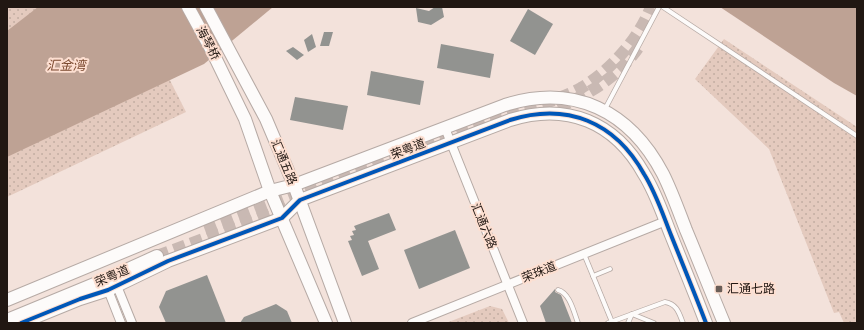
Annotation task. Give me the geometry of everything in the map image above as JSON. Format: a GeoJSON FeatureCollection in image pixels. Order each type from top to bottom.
{"type":"FeatureCollection","features":[{"type":"Feature","properties":{"kind":"street","name":"海琴桥"},"geometry":{"type":"LineString","coordinates":[[188,7],[227,80]]}},
{"type":"Feature","properties":{"kind":"street","name":"海琴桥"},"geometry":{"type":"LineString","coordinates":[[206,7],[241,73]]}},
{"type":"Feature","properties":{"kind":"street","name":"汇通五路"},"geometry":{"type":"LineString","coordinates":[[241,73],[266,119],[294,185],[345,323]]}},
{"type":"Feature","properties":{"kind":"street","name":"汇通五路"},"geometry":{"type":"LineString","coordinates":[[227,80],[245,120],[270,191],[326,323]]}},
{"type":"Feature","properties":{"kind":"street","name":"荣粤道"},"geometry":{"type":"LineString","coordinates":[[7,300],[270,191],[294,185],[505,105],[538,98],[574,99],[604,110],[617,119],[636,135],[651,154],[664,175],[724,323]]}},
{"type":"Feature","properties":{"kind":"street","name":"荣粤道"},"geometry":{"type":"LineString","coordinates":[[21,323],[168,261],[282,218],[300,200],[510,120],[530,115],[560,113],[581,117],[608,132],[631,154],[649,182],[706,323]]}},
{"type":"Feature","properties":{"kind":"street","name":"汇通六路"},"geometry":{"type":"LineString","coordinates":[[444,128],[523,323]]}},
{"type":"Feature","properties":{"kind":"street","name":"荣珠道"},"geometry":{"type":"LineString","coordinates":[[412,323],[666,221]]}},
{"type":"Feature","properties":{"kind":"street"},"geometry":{"type":"LineString","coordinates":[[96,264],[156,252],[110,286]]}},
{"type":"Feature","properties":{"kind":"street","name":"荣粤道"},"geometry":{"type":"LineString","coordinates":[[7,320],[110,286]]}},
{"type":"Feature","properties":{"kind":"street"},"geometry":{"type":"LineString","coordinates":[[110,286],[121,323]]}},
{"type":"Feature","properties":{"kind":"street"},"geometry":{"type":"LineString","coordinates":[[110,286],[132,323]]}},
{"type":"Feature","properties":{"kind":"lane"},"geometry":{"type":"LineString","coordinates":[[604,110],[659,7]]}},
{"type":"Feature","properties":{"kind":"lane"},"geometry":{"type":"LineString","coordinates":[[663,7],[857,136]]}},
{"type":"Feature","properties":{"kind":"lane"},"geometry":{"type":"LineString","coordinates":[[584,254],[610,322],[659,303],[668,302],[676,308],[683,323]]}},
{"type":"Feature","properties":{"kind":"lane"},"geometry":{"type":"LineString","coordinates":[[593,276],[610,269]]}},
{"type":"Feature","properties":{"kind":"lane"},"geometry":{"type":"LineString","coordinates":[[558,290],[562,291],[568,297],[578,323]]}},
{"type":"Feature","properties":{"kind":"lane"},"geometry":{"type":"LineString","coordinates":[[628,323],[632,314]]}},
{"type":"Feature","properties":{"kind":"lane"},"geometry":{"type":"LineString","coordinates":[[632,314],[654,323]]}},
{"type":"Feature","properties":{"kind":"shaded area","name":"汇金湾"},"geometry":{"type":"Polygon","coordinates":[[[7,7],[133,7],[186,112],[7,197],[7,7]]]}},
{"type":"Feature","properties":{"kind":"shaded area"},"geometry":{"type":"Polygon","coordinates":[[[724,39],[857,127],[857,323],[844,323],[839,312],[834,313],[769,149],[695,79],[724,39]]]}},
{"type":"Feature","properties":{"kind":"shaded area"},"geometry":{"type":"Polygon","coordinates":[[[490,306],[502,309],[509,323],[446,323],[490,306]]]}},
{"type":"Feature","properties":{"kind":"water","name":"汇金湾"},"geometry":{"type":"Polygon","coordinates":[[[38,7],[273,7],[204,64],[7,157],[7,31],[38,7]]]}},
{"type":"Feature","properties":{"kind":"water"},"geometry":{"type":"Polygon","coordinates":[[[720,7],[857,7],[857,96],[834,83],[720,7]]]}},
{"type":"Feature","properties":{"kind":"building"},"geometry":{"type":"Polygon","coordinates":[[[435,7],[442,7],[444,17],[431,25],[418,22],[416,8],[429,11],[435,7]]]}},
{"type":"Feature","properties":{"kind":"building"},"geometry":{"type":"Polygon","coordinates":[[[528,9],[553,24],[535,55],[510,41],[528,9]]]}},
{"type":"Feature","properties":{"kind":"building"},"geometry":{"type":"Polygon","coordinates":[[[324,32],[333,32],[329,46],[320,46],[324,32]]]}},
{"type":"Feature","properties":{"kind":"building"},"geometry":{"type":"Polygon","coordinates":[[[312,34],[316,47],[308,52],[304,40],[312,34]]]}},
{"type":"Feature","properties":{"kind":"building"},"geometry":{"type":"Polygon","coordinates":[[[441,44],[494,54],[490,78],[437,68],[441,44]]]}},
{"type":"Feature","properties":{"kind":"building"},"geometry":{"type":"Polygon","coordinates":[[[293,47],[304,55],[297,60],[286,51],[293,47]]]}},
{"type":"Feature","properties":{"kind":"building"},"geometry":{"type":"Polygon","coordinates":[[[371,71],[424,81],[420,105],[367,95],[371,71]]]}},
{"type":"Feature","properties":{"kind":"building"},"geometry":{"type":"Polygon","coordinates":[[[295,97],[348,106],[343,130],[290,120],[295,97]]]}},
{"type":"Feature","properties":{"kind":"building"},"geometry":{"type":"Polygon","coordinates":[[[389,213],[396,230],[368,241],[379,269],[362,276],[348,241],[352,240],[350,236],[354,235],[352,231],[356,230],[354,226],[389,213]]]}},
{"type":"Feature","properties":{"kind":"building"},"geometry":{"type":"Polygon","coordinates":[[[455,230],[470,268],[419,289],[404,250],[455,230]]]}},
{"type":"Feature","properties":{"kind":"building"},"geometry":{"type":"Polygon","coordinates":[[[207,275],[226,323],[166,323],[159,307],[166,291],[207,275]]]}},
{"type":"Feature","properties":{"kind":"building"},"geometry":{"type":"Polygon","coordinates":[[[555,289],[555,292],[561,295],[572,323],[546,323],[540,306],[555,289]]]}},
{"type":"Feature","properties":{"kind":"building"},"geometry":{"type":"Polygon","coordinates":[[[276,304],[287,311],[292,323],[240,323],[244,317],[276,304]]]}},
{"type":"Feature","properties":{"kind":"tunnel"},"geometry":{"type":"LineString","coordinates":[[205,230],[481,122],[569,94],[592,81],[613,63],[639,31],[651,7]]}},
{"type":"Feature","properties":{"kind":"tunnel"},"geometry":{"type":"LineString","coordinates":[[541,114],[569,103],[607,80],[618,71],[638,48]]}},
{"type":"Feature","properties":{"kind":"tunnel"},"geometry":{"type":"LineString","coordinates":[[157,256],[288,208]]}},
{"type":"Feature","properties":{"kind":"cycle path"},"geometry":{"type":"LineString","coordinates":[[21,323],[80,299],[108,290],[168,261],[282,218],[300,200],[510,120],[531,115],[551,114],[570,115],[588,121],[604,129],[619,141],[632,156],[656,196],[706,323]]}},
{"type":"Feature","properties":{"kind":"place","name":"汇通七路"},"geometry":{"type":"Point","coordinates":[719,289]}}]}
